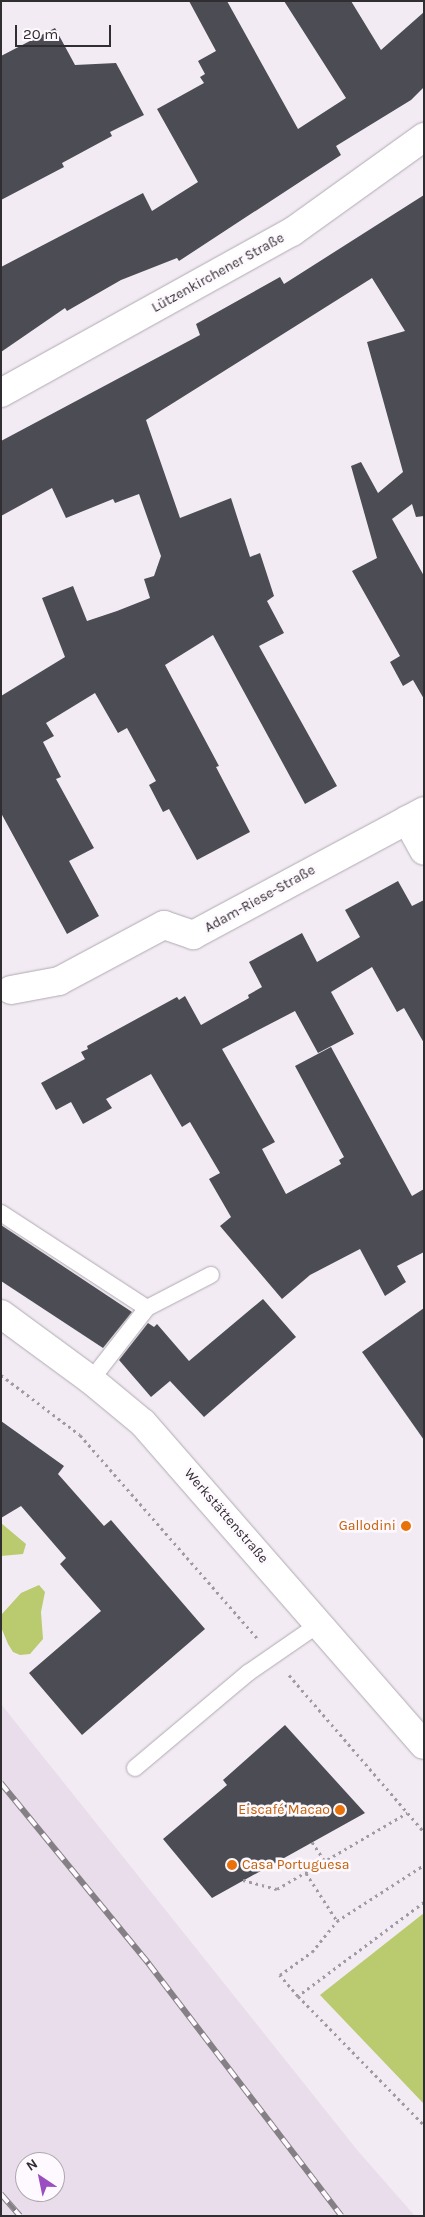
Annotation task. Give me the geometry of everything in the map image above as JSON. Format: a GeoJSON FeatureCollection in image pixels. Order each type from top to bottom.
{"type":"FeatureCollection","features":[{"type":"Feature","properties":{"kind":"street","name":"Lützenkirchener Straße"},"geometry":{"type":"LineString","coordinates":[[1,392],[292,232],[424,137]]}},
{"type":"Feature","properties":{"kind":"street"},"geometry":{"type":"LineString","coordinates":[[416,816],[424,851]]}},
{"type":"Feature","properties":{"kind":"street","name":"Adam-Riese-Straße"},"geometry":{"type":"LineString","coordinates":[[11,990],[59,980],[164,925],[193,935],[416,816]]}},
{"type":"Feature","properties":{"kind":"street","name":"Werkstättenstraße"},"geometry":{"type":"LineString","coordinates":[[1,1314],[91,1380],[162,1443],[424,1745]]}},
{"type":"Feature","properties":{"kind":"lane"},"geometry":{"type":"LineString","coordinates":[[1,1213],[147,1308]]}},
{"type":"Feature","properties":{"kind":"lane"},"geometry":{"type":"LineString","coordinates":[[91,1380],[147,1308],[211,1275]]}},
{"type":"Feature","properties":{"kind":"lane"},"geometry":{"type":"LineString","coordinates":[[135,1768],[248,1673],[318,1624]]}},
{"type":"Feature","properties":{"kind":"path"},"geometry":{"type":"LineString","coordinates":[[1,1375],[80,1435],[424,1832]]}},
{"type":"Feature","properties":{"kind":"path"},"geometry":{"type":"LineString","coordinates":[[243,1880],[277,1889],[407,1813]]}},
{"type":"Feature","properties":{"kind":"path"},"geometry":{"type":"LineString","coordinates":[[312,1842],[325,1861]]}},
{"type":"Feature","properties":{"kind":"path"},"geometry":{"type":"LineString","coordinates":[[424,1866],[337,1921],[312,1952],[280,1975],[298,1996],[424,2125]]}},
{"type":"Feature","properties":{"kind":"path"},"geometry":{"type":"LineString","coordinates":[[306,1872],[337,1921]]}},
{"type":"Feature","properties":{"kind":"path"},"geometry":{"type":"LineString","coordinates":[[298,1996],[424,1902]]}},
{"type":"Feature","properties":{"kind":"shaded area"},"geometry":{"type":"Polygon","coordinates":[[[1,1704],[358,2151],[415,2216],[1,2216],[1,1704]]]}},
{"type":"Feature","properties":{"kind":"green space"},"geometry":{"type":"Polygon","coordinates":[[[1,1523],[26,1544],[23,1554],[1,1556],[1,1523]]]}},
{"type":"Feature","properties":{"kind":"green space"},"geometry":{"type":"Polygon","coordinates":[[[39,1585],[45,1592],[41,1612],[43,1639],[30,1654],[20,1655],[13,1652],[8,1644],[1,1627],[2,1614],[21,1593],[39,1585]]]}},
{"type":"Feature","properties":{"kind":"green space"},"geometry":{"type":"Polygon","coordinates":[[[424,1913],[424,2104],[320,1995],[424,1913]]]}},
{"type":"Feature","properties":{"kind":"building"},"geometry":{"type":"Polygon","coordinates":[[[189,1],[227,1],[298,129],[346,98],[284,1],[351,1],[381,50],[424,12],[424,87],[411,100],[336,146],[341,155],[179,261],[177,258],[121,280],[67,311],[65,308],[1,352],[1,267],[143,193],[152,211],[198,182],[157,109],[204,83],[200,77],[205,74],[198,61],[216,51],[189,1]]]}},
{"type":"Feature","properties":{"kind":"building"},"geometry":{"type":"Polygon","coordinates":[[[55,28],[75,65],[116,63],[144,115],[110,132],[112,136],[62,163],[64,167],[1,200],[1,56],[55,28]]]}},
{"type":"Feature","properties":{"kind":"building"},"geometry":{"type":"Polygon","coordinates":[[[424,195],[424,516],[416,517],[412,504],[392,519],[424,576],[424,699],[413,680],[403,686],[390,662],[400,656],[352,571],[377,558],[351,466],[361,462],[378,493],[403,472],[367,342],[405,331],[372,278],[146,420],[180,518],[231,498],[250,557],[260,553],[274,596],[267,601],[284,633],[259,646],[337,786],[305,804],[213,635],[165,665],[219,766],[216,767],[250,832],[197,860],[169,809],[163,812],[149,785],[156,781],[127,728],[118,733],[95,693],[46,723],[54,736],[43,742],[61,777],[56,779],[94,848],[69,861],[99,916],[67,934],[1,813],[1,696],[65,657],[42,598],[73,586],[87,621],[117,611],[150,598],[144,579],[154,576],[161,556],[139,494],[115,503],[113,499],[66,518],[52,488],[1,516],[1,441],[200,335],[196,324],[280,277],[284,284],[424,195]]]}},
{"type":"Feature","properties":{"kind":"building"},"geometry":{"type":"Polygon","coordinates":[[[398,881],[412,906],[424,900],[424,1043],[404,1008],[397,1012],[372,967],[331,992],[354,1034],[318,1053],[295,1011],[222,1049],[275,1142],[262,1149],[286,1194],[341,1164],[339,1160],[344,1157],[295,1066],[331,1047],[412,1196],[424,1189],[424,1252],[397,1266],[406,1282],[385,1296],[360,1249],[310,1275],[282,1299],[220,1226],[231,1217],[209,1179],[220,1173],[190,1122],[182,1127],[151,1074],[106,1099],[112,1108],[83,1124],[71,1102],[56,1110],[41,1083],[85,1059],[81,1052],[88,1049],[87,1046],[177,997],[179,1000],[185,996],[201,1025],[249,998],[248,995],[262,987],[249,962],[302,933],[317,962],[360,937],[345,910],[398,881]]]}},
{"type":"Feature","properties":{"kind":"building"},"geometry":{"type":"Polygon","coordinates":[[[1,1225],[132,1312],[103,1348],[1,1281],[1,1225]]]}},
{"type":"Feature","properties":{"kind":"building"},"geometry":{"type":"Polygon","coordinates":[[[263,1299],[296,1337],[204,1417],[170,1381],[151,1397],[119,1360],[148,1323],[154,1327],[157,1324],[189,1361],[263,1299]]]}},
{"type":"Feature","properties":{"kind":"building"},"geometry":{"type":"Polygon","coordinates":[[[424,1308],[424,1440],[362,1352],[424,1308]]]}},
{"type":"Feature","properties":{"kind":"building"},"geometry":{"type":"Polygon","coordinates":[[[1,1421],[64,1466],[58,1474],[104,1526],[111,1520],[205,1629],[82,1735],[29,1673],[101,1611],[60,1564],[66,1558],[21,1506],[1,1518],[1,1421]]]}},
{"type":"Feature","properties":{"kind":"building"},"geometry":{"type":"Polygon","coordinates":[[[285,1725],[365,1813],[212,1898],[163,1839],[227,1785],[223,1780],[285,1725]]]}},
{"type":"Feature","properties":{"kind":"railway"},"geometry":{"type":"LineString","coordinates":[[1,1783],[149,1964],[342,2216]]}},
{"type":"Feature","properties":{"kind":"railway"},"geometry":{"type":"LineString","coordinates":[[1,2194],[20,2216]]}},
{"type":"Feature","properties":{"kind":"place","name":"Gallodini"},"geometry":{"type":"Point","coordinates":[406,1526]}},
{"type":"Feature","properties":{"kind":"place","name":"Eiscafé Macao"},"geometry":{"type":"Point","coordinates":[340,1810]}},
{"type":"Feature","properties":{"kind":"place","name":"Casa Portuguesa"},"geometry":{"type":"Point","coordinates":[232,1865]}}]}
